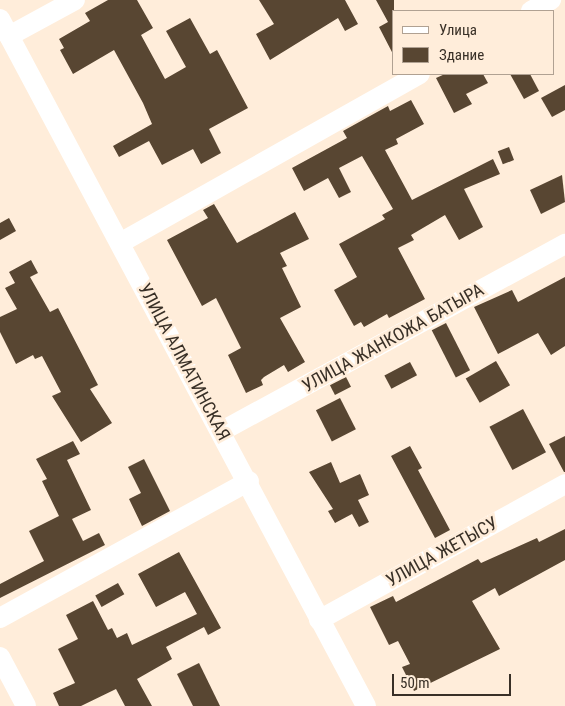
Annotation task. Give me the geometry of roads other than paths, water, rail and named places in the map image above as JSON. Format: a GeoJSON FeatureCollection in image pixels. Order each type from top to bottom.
{"type":"FeatureCollection","features":[{"type":"Feature","properties":{"kind":"street"},"geometry":{"type":"LineString","coordinates":[[4,28],[75,0]]}},
{"type":"Feature","properties":{"kind":"street"},"geometry":{"type":"LineString","coordinates":[[533,10],[551,0]]}},
{"type":"Feature","properties":{"kind":"street","name":"УЛИЦА АЛМАТИНСКАЯ"},"geometry":{"type":"LineString","coordinates":[[4,28],[249,481],[319,620],[366,706]]}},
{"type":"Feature","properties":{"kind":"street"},"geometry":{"type":"LineString","coordinates":[[120,243],[418,75]]}},
{"type":"Feature","properties":{"kind":"street","name":"УЛИЦА ЖАНКОЖА БАТЫРА"},"geometry":{"type":"LineString","coordinates":[[222,431],[565,244]]}},
{"type":"Feature","properties":{"kind":"street"},"geometry":{"type":"LineString","coordinates":[[0,618],[249,481]]}},
{"type":"Feature","properties":{"kind":"street","name":"УЛИЦА ЖЕТЫСУ"},"geometry":{"type":"LineString","coordinates":[[319,620],[565,484]]}},
{"type":"Feature","properties":{"kind":"street"},"geometry":{"type":"LineString","coordinates":[[0,657],[26,706]]}}]}
